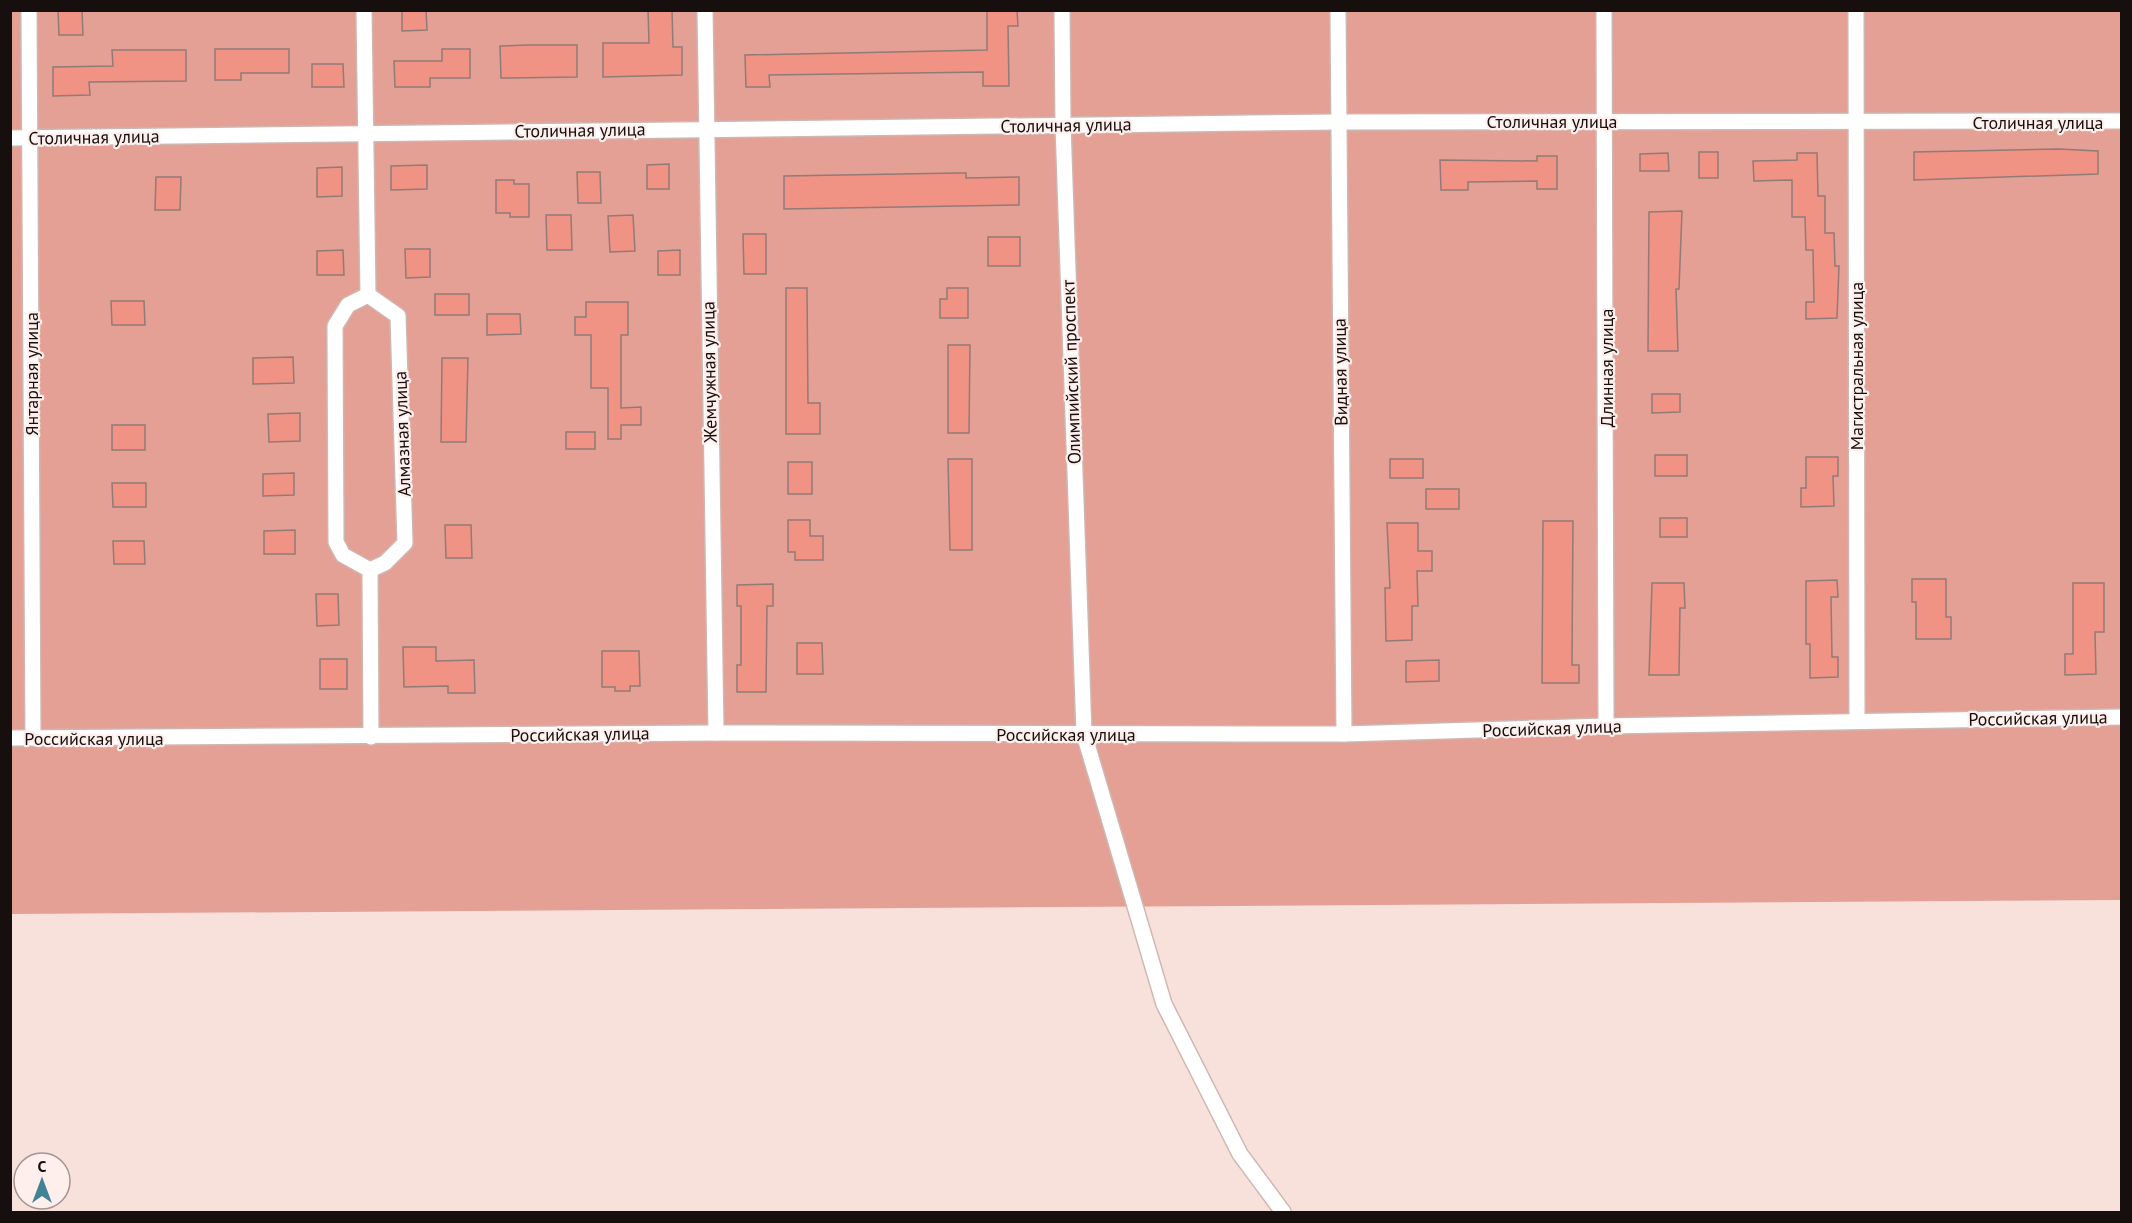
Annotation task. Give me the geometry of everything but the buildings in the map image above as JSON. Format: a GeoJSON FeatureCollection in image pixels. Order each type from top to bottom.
{"type":"FeatureCollection","features":[{"type":"Feature","properties":{"kind":"street","name":"Янтарная улица"},"geometry":{"type":"LineString","coordinates":[[29,10],[33,738]]}},
{"type":"Feature","properties":{"kind":"street"},"geometry":{"type":"LineString","coordinates":[[364,10],[368,295],[348,305],[335,326],[336,542],[343,555],[370,570],[371,737]]}},
{"type":"Feature","properties":{"kind":"street","name":"Жемчужная улица"},"geometry":{"type":"LineString","coordinates":[[705,10],[705,129],[716,733]]}},
{"type":"Feature","properties":{"kind":"street","name":"Олимпийский проспект"},"geometry":{"type":"LineString","coordinates":[[1062,10],[1063,125],[1084,734],[1164,1005],[1240,1154],[1283,1212]]}},
{"type":"Feature","properties":{"kind":"street","name":"Видная улица"},"geometry":{"type":"LineString","coordinates":[[1338,10],[1344,734]]}},
{"type":"Feature","properties":{"kind":"street","name":"Длинная улица"},"geometry":{"type":"LineString","coordinates":[[1604,10],[1605,726]]}},
{"type":"Feature","properties":{"kind":"street","name":"Магистральная улица"},"geometry":{"type":"LineString","coordinates":[[1856,10],[1857,721]]}},
{"type":"Feature","properties":{"kind":"street","name":"Столичная улица"},"geometry":{"type":"LineString","coordinates":[[10,138],[1338,122],[2121,121]]}},
{"type":"Feature","properties":{"kind":"street","name":"Алмазная улица"},"geometry":{"type":"LineString","coordinates":[[368,295],[398,316],[405,543],[386,563],[370,570]]}},
{"type":"Feature","properties":{"kind":"street","name":"Российская улица"},"geometry":{"type":"LineString","coordinates":[[10,738],[716,733],[1344,734],[1605,726],[2121,717]]}},
{"type":"Feature","properties":{"kind":"shaded area"},"geometry":{"type":"Polygon","coordinates":[[[10,11],[2121,11],[2121,900],[11,914],[10,11]]]}}]}
